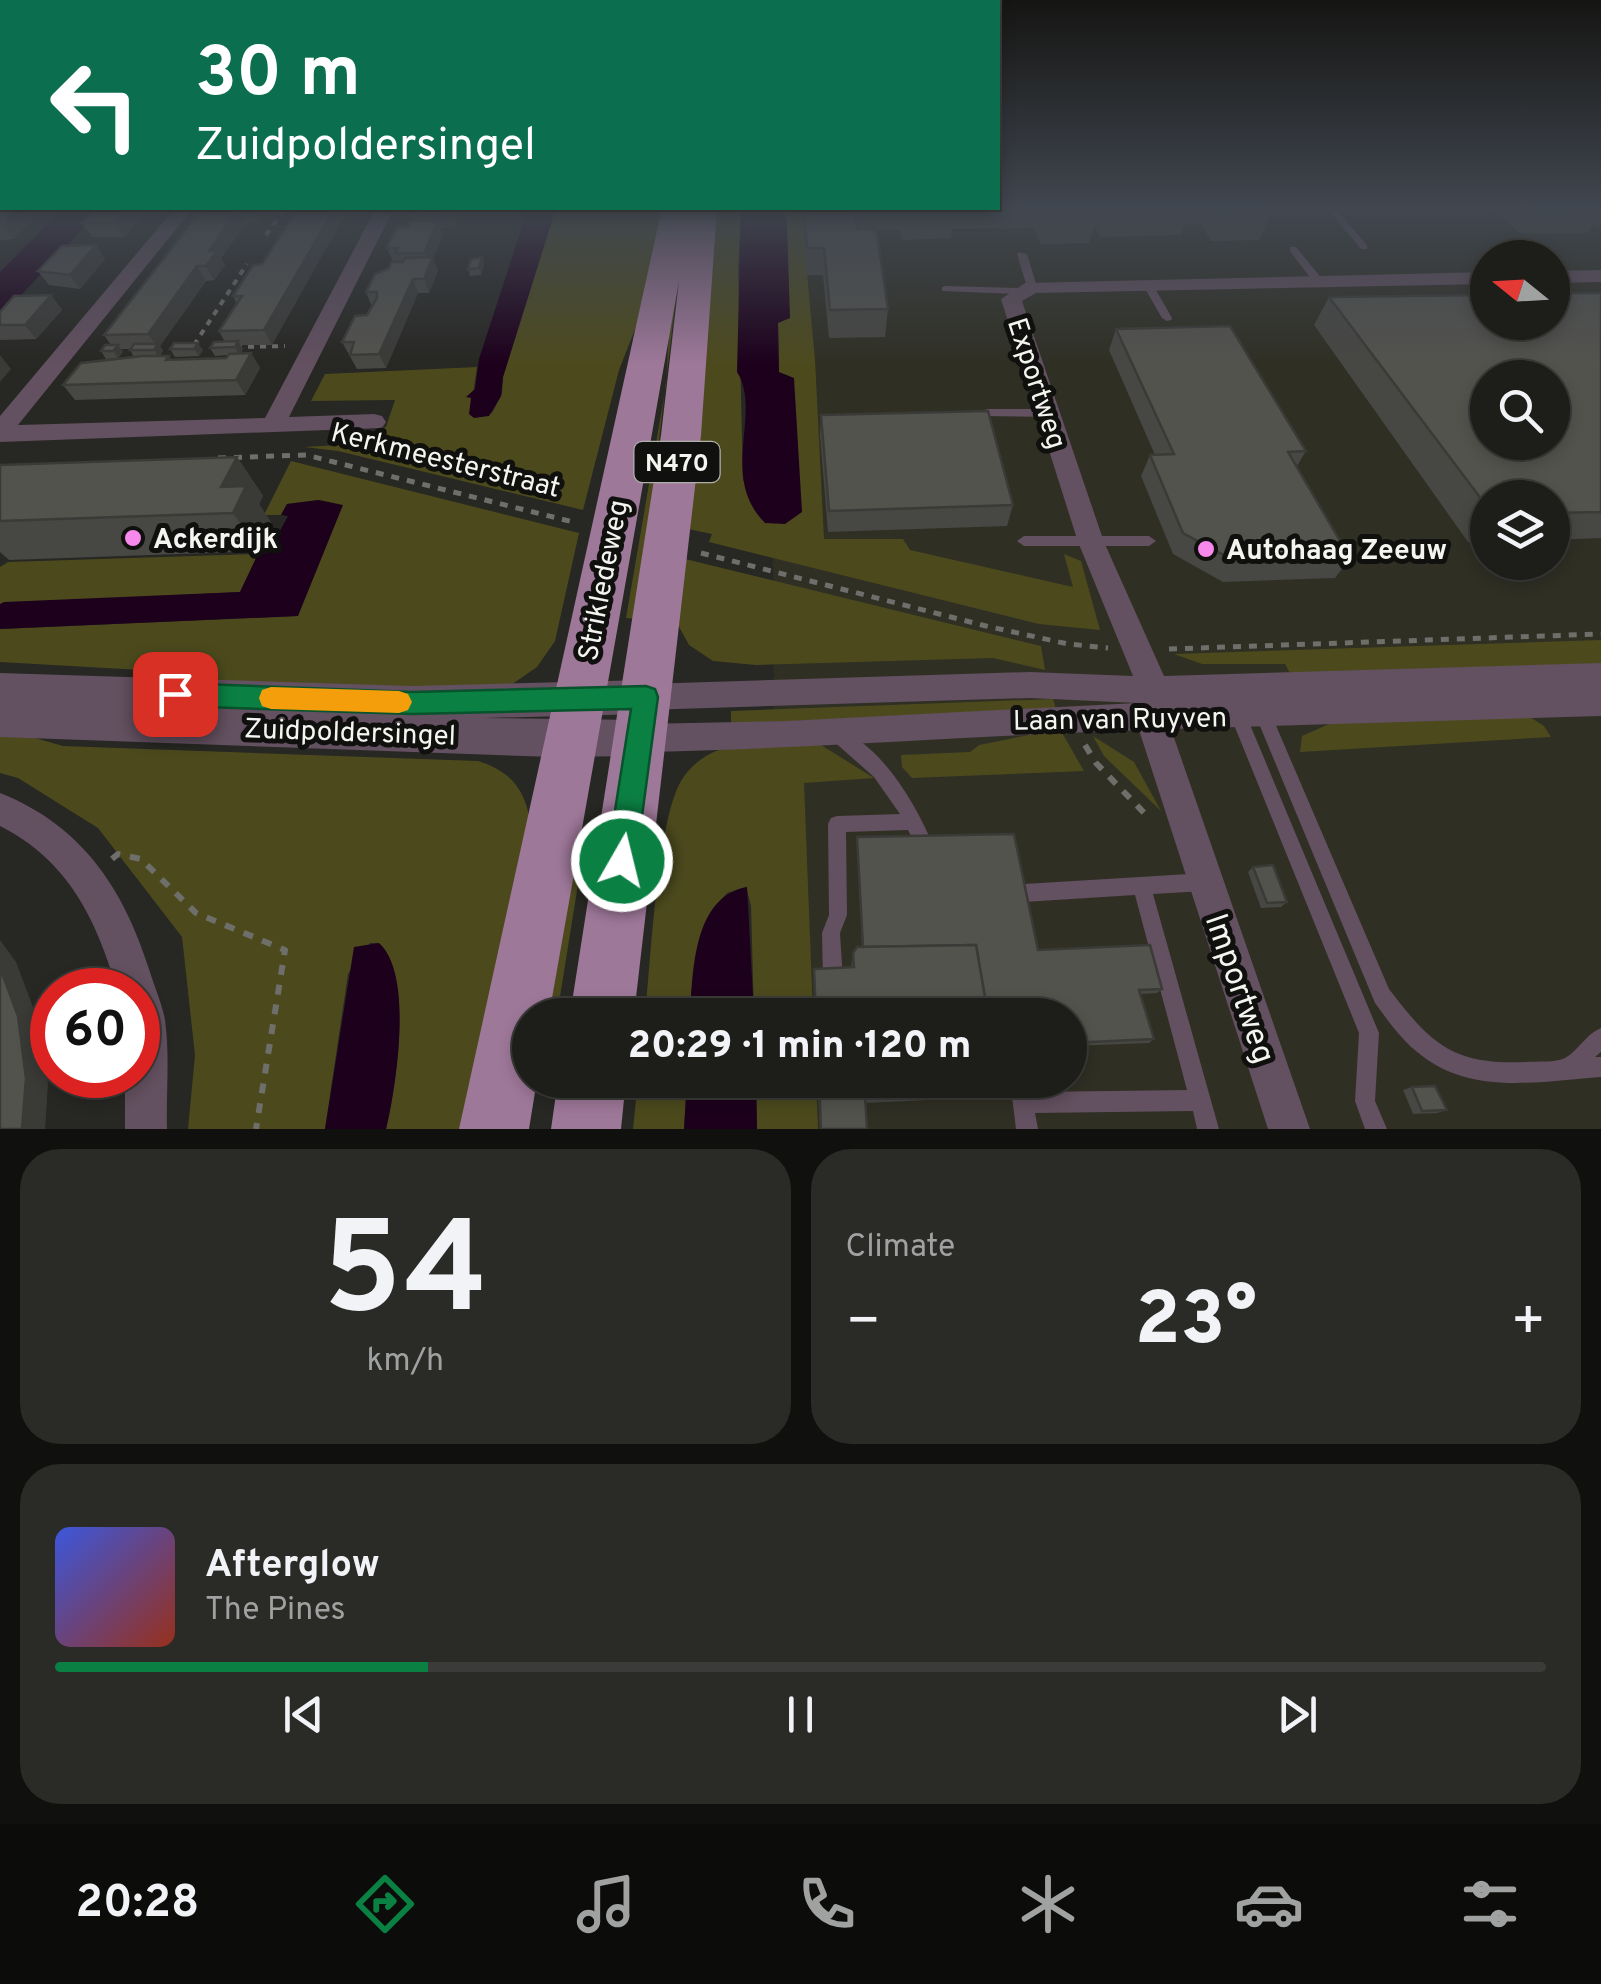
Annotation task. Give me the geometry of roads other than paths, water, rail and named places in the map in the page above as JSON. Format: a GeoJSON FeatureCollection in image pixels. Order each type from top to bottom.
{"type":"FeatureCollection","features":[{"type":"Feature","properties":{"kind":"main road","name":"Strikledeweg"},"geometry":{"type":"LineString","coordinates":[[494,1129],[667,260]]}},
{"type":"Feature","properties":{"kind":"main road","name":"Strikledeweg"},"geometry":{"type":"LineString","coordinates":[[604,998],[681,435],[697,260]]}},
{"type":"Feature","properties":{"kind":"main road"},"geometry":{"type":"LineString","coordinates":[[586,1129],[590,1098]]}},
{"type":"Feature","properties":{"kind":"street"},"geometry":{"type":"LineString","coordinates":[[0,433],[142,260]]}},
{"type":"Feature","properties":{"kind":"street"},"geometry":{"type":"LineString","coordinates":[[273,425],[357,260]]}},
{"type":"Feature","properties":{"kind":"street"},"geometry":{"type":"LineString","coordinates":[[1570,277],[1601,276]]}},
{"type":"Feature","properties":{"kind":"street","name":"Exportweg"},"geometry":{"type":"LineString","coordinates":[[1152,704],[1140,650],[1091,542],[1011,299],[1026,290],[1470,278]]}},
{"type":"Feature","properties":{"kind":"street","name":"Kerkmeesterstraat"},"geometry":{"type":"LineString","coordinates":[[0,433],[374,422]]}},
{"type":"Feature","properties":{"kind":"street","name":"Laan van Ruyven"},"geometry":{"type":"LineString","coordinates":[[642,718],[832,731],[1076,719],[1152,704],[1601,676]]}},
{"type":"Feature","properties":{"kind":"street","name":"Laan van Ruyven"},"geometry":{"type":"LineString","coordinates":[[642,718],[891,688],[1068,686],[1152,704],[1250,714],[1601,702]]}},
{"type":"Feature","properties":{"kind":"street","name":"Zuidpoldersingel"},"geometry":{"type":"LineString","coordinates":[[0,690],[412,703],[574,719]]}},
{"type":"Feature","properties":{"kind":"street","name":"Importweg"},"geometry":{"type":"LineString","coordinates":[[1152,704],[1199,865],[1289,1129]]}},
{"type":"Feature","properties":{"kind":"street","name":"Zuidpoldersingel"},"geometry":{"type":"LineString","coordinates":[[0,719],[642,718]]}},
{"type":"Feature","properties":{"kind":"street"},"geometry":{"type":"LineString","coordinates":[[0,809],[58,844],[90,875],[120,934],[130,968]]}},
{"type":"Feature","properties":{"kind":"street"},"geometry":{"type":"LineString","coordinates":[[146,1098],[146,1129]]}},
{"type":"Feature","properties":{"kind":"lane"},"geometry":{"type":"LineString","coordinates":[[946,289],[1026,290],[1023,260]]}},
{"type":"Feature","properties":{"kind":"lane"},"geometry":{"type":"LineString","coordinates":[[1301,260],[1318,282]]}},
{"type":"Feature","properties":{"kind":"lane"},"geometry":{"type":"LineString","coordinates":[[1148,285],[1167,318]]}},
{"type":"Feature","properties":{"kind":"lane"},"geometry":{"type":"LineString","coordinates":[[988,413],[1048,413]]}},
{"type":"Feature","properties":{"kind":"lane"},"geometry":{"type":"LineString","coordinates":[[1024,541],[1149,541]]}},
{"type":"Feature","properties":{"kind":"lane"},"geometry":{"type":"LineString","coordinates":[[1250,714],[1382,996],[1404,1029],[1439,1059],[1476,1073],[1601,1067]]}},
{"type":"Feature","properties":{"kind":"lane"},"geometry":{"type":"LineString","coordinates":[[1250,714],[1369,1033],[1365,1101],[1376,1129]]}},
{"type":"Feature","properties":{"kind":"lane"},"geometry":{"type":"LineString","coordinates":[[832,731],[871,758],[900,794],[935,867]]}},
{"type":"Feature","properties":{"kind":"lane"},"geometry":{"type":"LineString","coordinates":[[832,981],[831,933],[838,915],[837,824],[914,822]]}},
{"type":"Feature","properties":{"kind":"lane"},"geometry":{"type":"LineString","coordinates":[[994,912],[991,894],[1142,886],[1199,865]]}},
{"type":"Feature","properties":{"kind":"lane"},"geometry":{"type":"LineString","coordinates":[[1142,886],[1208,1129]]}},
{"type":"Feature","properties":{"kind":"lane"},"geometry":{"type":"LineString","coordinates":[[1568,1069],[1601,1038]]}},
{"type":"Feature","properties":{"kind":"lane"},"geometry":{"type":"LineString","coordinates":[[1023,1098],[1027,1129]]}},
{"type":"Feature","properties":{"kind":"lane"},"geometry":{"type":"LineString","coordinates":[[1024,1104],[1200,1100]]}},
{"type":"Feature","properties":{"kind":"place","name":"Ackerdijk"},"geometry":{"type":"Point","coordinates":[133,538]}},
{"type":"Feature","properties":{"kind":"place","name":"Autohaag Zeeuw"},"geometry":{"type":"Point","coordinates":[1206,549]}}]}
